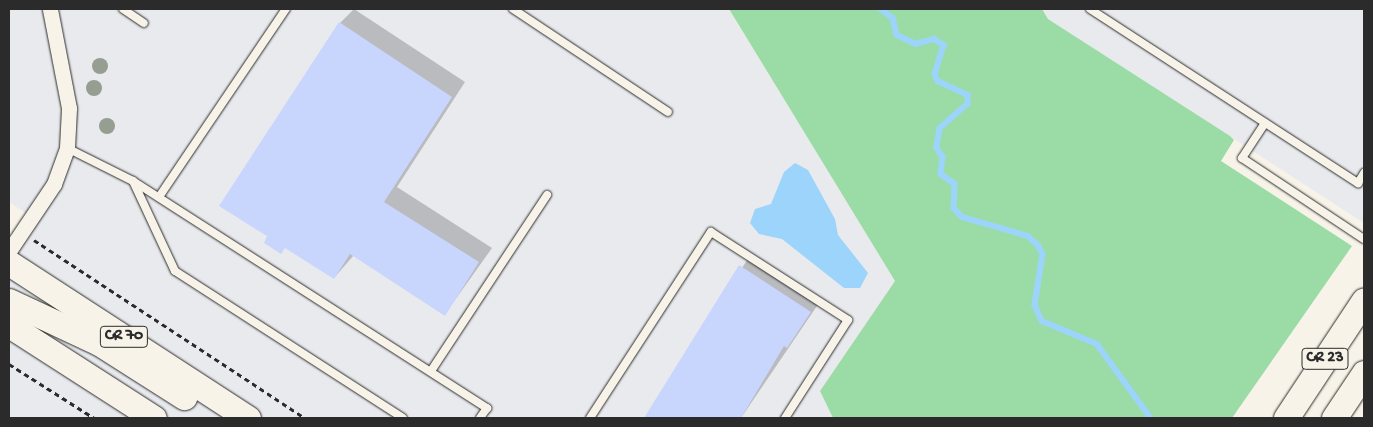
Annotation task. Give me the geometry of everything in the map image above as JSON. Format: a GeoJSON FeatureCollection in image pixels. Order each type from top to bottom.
{"type":"FeatureCollection","features":[{"type":"Feature","properties":{"kind":"main road","name":"CR 70"},"geometry":{"type":"LineString","coordinates":[[9,262],[243,415]]}},
{"type":"Feature","properties":{"kind":"main road","name":"CR 23"},"geometry":{"type":"LineString","coordinates":[[1286,418],[1364,300]]}},
{"type":"Feature","properties":{"kind":"main road"},"geometry":{"type":"LineString","coordinates":[[9,302],[98,343],[191,401],[243,415]]}},
{"type":"Feature","properties":{"kind":"main road"},"geometry":{"type":"LineString","coordinates":[[9,325],[154,418]]}},
{"type":"Feature","properties":{"kind":"main road","name":"CR 23"},"geometry":{"type":"LineString","coordinates":[[1334,418],[1364,372]]}},
{"type":"Feature","properties":{"kind":"street"},"geometry":{"type":"LineString","coordinates":[[9,251],[54,184],[67,148],[69,108],[50,9]]}},
{"type":"Feature","properties":{"kind":"lane"},"geometry":{"type":"LineString","coordinates":[[123,9],[144,22]]}},
{"type":"Feature","properties":{"kind":"lane"},"geometry":{"type":"LineString","coordinates":[[159,197],[286,9]]}},
{"type":"Feature","properties":{"kind":"lane"},"geometry":{"type":"LineString","coordinates":[[514,9],[668,112]]}},
{"type":"Feature","properties":{"kind":"lane"},"geometry":{"type":"LineString","coordinates":[[1090,9],[1358,183],[1364,173]]}},
{"type":"Feature","properties":{"kind":"lane"},"geometry":{"type":"LineString","coordinates":[[1265,123],[1242,158],[1364,239]]}},
{"type":"Feature","properties":{"kind":"lane"},"geometry":{"type":"LineString","coordinates":[[67,148],[133,181],[432,371],[487,408],[480,418]]}},
{"type":"Feature","properties":{"kind":"lane"},"geometry":{"type":"LineString","coordinates":[[133,181],[175,271],[403,418]]}},
{"type":"Feature","properties":{"kind":"lane"},"geometry":{"type":"LineString","coordinates":[[432,371],[547,195]]}},
{"type":"Feature","properties":{"kind":"lane"},"geometry":{"type":"LineString","coordinates":[[590,418],[712,232],[848,320],[785,418]]}},
{"type":"Feature","properties":{"kind":"path"},"geometry":{"type":"LineString","coordinates":[[22,232],[305,418]]}},
{"type":"Feature","properties":{"kind":"path"},"geometry":{"type":"LineString","coordinates":[[9,364],[94,418]]}},
{"type":"Feature","properties":{"kind":"shaded area"},"geometry":{"type":"Polygon","coordinates":[[[9,9],[729,9],[895,281],[820,391],[833,418],[9,418],[9,247],[30,216],[9,202],[9,9]]]}},
{"type":"Feature","properties":{"kind":"shaded area"},"geometry":{"type":"Polygon","coordinates":[[[1042,9],[1364,9],[1364,223],[1048,19],[1042,9]]]}},
{"type":"Feature","properties":{"kind":"green space"},"geometry":{"type":"Polygon","coordinates":[[[729,9],[1042,9],[1048,19],[1230,136],[1234,140],[1221,161],[1352,246],[1232,418],[833,418],[820,391],[895,281],[729,9]]]}},
{"type":"Feature","properties":{"kind":"water"},"geometry":{"type":"Polygon","coordinates":[[[795,163],[808,170],[835,219],[838,235],[868,273],[860,288],[844,288],[782,239],[759,234],[750,223],[755,209],[771,204],[784,172],[795,163]]]}},
{"type":"Feature","properties":{"kind":"building"},"geometry":{"type":"Polygon","coordinates":[[[339,22],[452,97],[384,202],[479,262],[445,316],[350,254],[334,279],[285,248],[281,254],[264,243],[267,236],[219,206],[339,22]]]}},
{"type":"Feature","properties":{"kind":"building"},"geometry":{"type":"Polygon","coordinates":[[[739,265],[811,312],[787,348],[784,346],[741,418],[644,418],[739,265]]]}},
{"type":"Feature","properties":{"kind":"waterway"},"geometry":{"type":"LineString","coordinates":[[881,9],[893,18],[897,35],[916,44],[934,39],[944,45],[935,74],[938,81],[968,95],[968,104],[940,128],[937,148],[943,157],[941,174],[955,184],[954,208],[962,217],[1028,236],[1038,245],[1043,254],[1035,305],[1042,321],[1097,344],[1151,418]]}}]}
